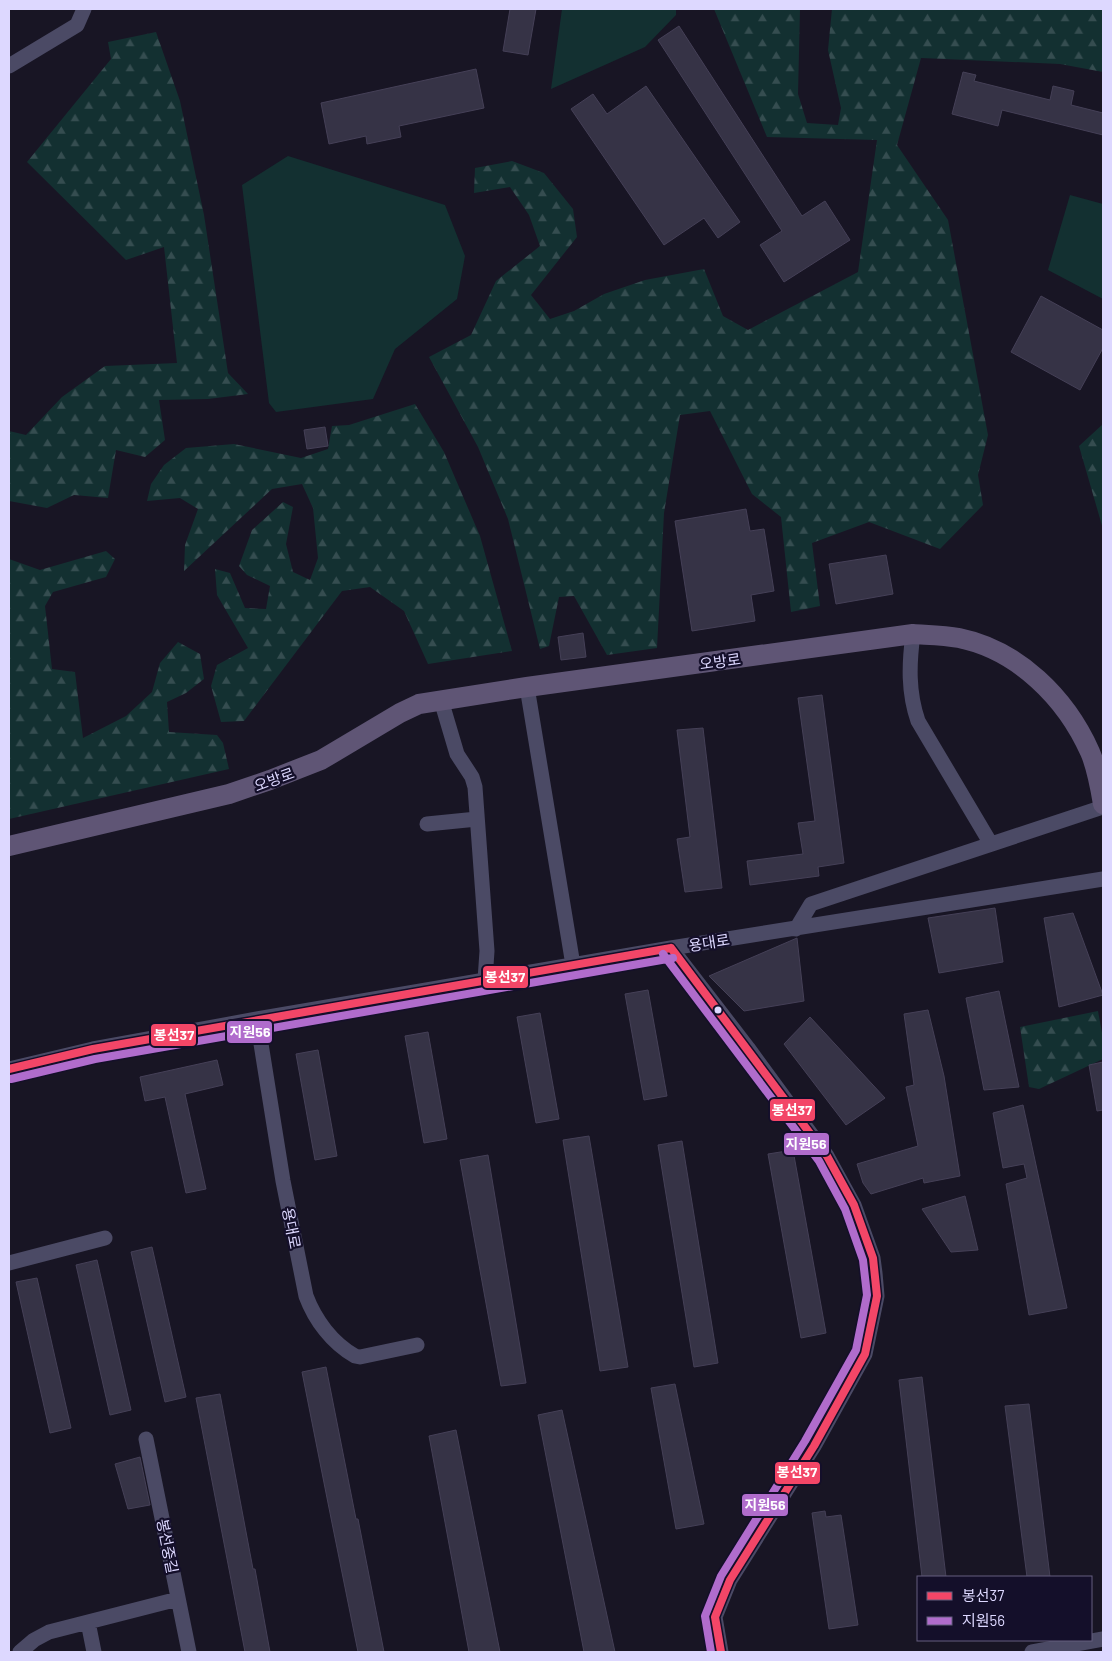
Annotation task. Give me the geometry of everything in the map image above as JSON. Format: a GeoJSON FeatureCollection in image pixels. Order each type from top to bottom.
{"type":"FeatureCollection","features":[{"type":"Feature","properties":{"kind":"main road","name":"오방로"},"geometry":{"type":"LineString","coordinates":[[9,846],[245,789],[321,760],[411,708],[441,700],[913,634],[953,637],[977,643],[1018,663],[1035,677],[1052,693],[1083,738],[1097,773],[1103,805]]}},
{"type":"Feature","properties":{"kind":"street"},"geometry":{"type":"LineString","coordinates":[[9,66],[77,25],[84,9]]}},
{"type":"Feature","properties":{"kind":"street"},"geometry":{"type":"LineString","coordinates":[[913,634],[909,672],[918,721],[991,844]]}},
{"type":"Feature","properties":{"kind":"street"},"geometry":{"type":"LineString","coordinates":[[527,687],[573,965]]}},
{"type":"Feature","properties":{"kind":"street"},"geometry":{"type":"LineString","coordinates":[[441,700],[457,754],[472,777],[487,951],[485,980]]}},
{"type":"Feature","properties":{"kind":"street","name":"오방로"},"geometry":{"type":"LineString","coordinates":[[796,929],[812,904],[1103,805]]}},
{"type":"Feature","properties":{"kind":"street"},"geometry":{"type":"LineString","coordinates":[[427,824],[477,819]]}},
{"type":"Feature","properties":{"kind":"street","name":"용대로"},"geometry":{"type":"LineString","coordinates":[[9,1069],[93,1049],[257,1019],[671,948],[1103,880]]}},
{"type":"Feature","properties":{"kind":"street"},"geometry":{"type":"LineString","coordinates":[[671,948],[760,1064],[827,1156],[854,1205],[874,1258],[877,1296],[865,1354],[814,1446],[730,1580],[715,1617],[721,1652]]}},
{"type":"Feature","properties":{"kind":"street","name":"용대로"},"geometry":{"type":"LineString","coordinates":[[257,1019],[283,1181],[306,1296],[312,1312],[321,1325],[355,1356],[360,1357],[417,1345]]}},
{"type":"Feature","properties":{"kind":"street"},"geometry":{"type":"LineString","coordinates":[[9,1263],[105,1238]]}},
{"type":"Feature","properties":{"kind":"street","name":"봉선중길"},"geometry":{"type":"LineString","coordinates":[[146,1440],[189,1652]]}},
{"type":"Feature","properties":{"kind":"street"},"geometry":{"type":"LineString","coordinates":[[20,1652],[38,1636],[178,1599]]}},
{"type":"Feature","properties":{"kind":"street"},"geometry":{"type":"LineString","coordinates":[[88,1622],[94,1652]]}},
{"type":"Feature","properties":{"kind":"street"},"geometry":{"type":"LineString","coordinates":[[1032,1652],[1103,1639]]}},
{"type":"Feature","properties":{"kind":"green space"},"geometry":{"type":"Polygon","coordinates":[[[562,9],[676,9],[676,15],[645,47],[551,89],[562,9]]]}},
{"type":"Feature","properties":{"kind":"green space"},"geometry":{"type":"Polygon","coordinates":[[[714,9],[800,9],[798,94],[807,123],[838,125],[841,108],[828,50],[832,9],[1103,9],[1103,72],[1060,64],[921,58],[897,145],[948,220],[988,435],[978,475],[983,505],[940,549],[869,522],[812,543],[820,606],[791,612],[781,517],[752,494],[710,411],[680,415],[664,513],[657,648],[607,655],[574,596],[559,597],[549,646],[540,649],[508,519],[478,447],[429,357],[471,335],[496,281],[540,246],[529,215],[510,187],[474,193],[475,168],[512,161],[544,173],[573,209],[577,237],[531,295],[550,319],[574,311],[604,294],[645,280],[704,269],[723,316],[748,330],[858,272],[877,140],[767,137],[714,9]]]}},
{"type":"Feature","properties":{"kind":"green space"},"geometry":{"type":"Polygon","coordinates":[[[156,32],[180,101],[204,215],[228,373],[248,394],[208,399],[159,400],[165,440],[145,457],[116,450],[108,498],[74,495],[47,508],[9,501],[9,431],[26,435],[62,397],[105,366],[177,363],[164,247],[126,260],[27,162],[111,59],[108,42],[156,32]]]}},
{"type":"Feature","properties":{"kind":"green space"},"geometry":{"type":"Polygon","coordinates":[[[288,156],[445,205],[465,256],[457,299],[395,349],[373,399],[276,412],[269,403],[242,185],[288,156]]]}},
{"type":"Feature","properties":{"kind":"green space"},"geometry":{"type":"Polygon","coordinates":[[[1070,195],[1103,204],[1103,299],[1048,270],[1070,195]]]}},
{"type":"Feature","properties":{"kind":"green space"},"geometry":{"type":"Polygon","coordinates":[[[415,404],[444,452],[480,536],[512,651],[428,664],[404,611],[370,587],[342,591],[244,721],[221,722],[211,686],[217,665],[248,648],[217,595],[215,569],[230,573],[245,608],[266,609],[270,586],[247,575],[239,566],[252,530],[283,502],[293,507],[286,544],[293,572],[310,580],[318,558],[313,508],[302,484],[272,489],[184,571],[185,545],[198,509],[180,498],[147,501],[151,484],[164,465],[186,448],[234,444],[301,458],[328,449],[332,426],[349,425],[415,404]]]}},
{"type":"Feature","properties":{"kind":"green space"},"geometry":{"type":"Polygon","coordinates":[[[1102,406],[1103,529],[1079,446],[1102,425],[1102,406]]]}},
{"type":"Feature","properties":{"kind":"green space"},"geometry":{"type":"Polygon","coordinates":[[[106,551],[115,559],[106,577],[53,592],[45,606],[52,669],[75,672],[83,738],[126,716],[152,692],[160,663],[178,642],[200,654],[204,679],[186,693],[167,702],[169,732],[217,735],[223,743],[229,769],[9,819],[9,559],[40,570],[106,551]]]}},
{"type":"Feature","properties":{"kind":"green space"},"geometry":{"type":"Polygon","coordinates":[[[1098,1011],[1103,1038],[1103,1059],[1039,1089],[1029,1087],[1020,1027],[1098,1011]]]}},
{"type":"Feature","properties":{"kind":"building"},"geometry":{"type":"Polygon","coordinates":[[[510,9],[536,9],[528,55],[503,51],[510,9]]]}},
{"type":"Feature","properties":{"kind":"building"},"geometry":{"type":"Polygon","coordinates":[[[679,26],[802,216],[825,201],[850,240],[784,282],[760,245],[782,231],[658,40],[679,26]]]}},
{"type":"Feature","properties":{"kind":"building"},"geometry":{"type":"Polygon","coordinates":[[[476,69],[484,108],[399,126],[401,137],[367,144],[366,136],[329,144],[321,103],[476,69]]]}},
{"type":"Feature","properties":{"kind":"building"},"geometry":{"type":"Polygon","coordinates":[[[963,72],[976,75],[974,81],[1050,100],[1053,86],[1074,91],[1071,105],[1103,113],[1103,135],[1002,110],[998,126],[952,114],[963,72]]]}},
{"type":"Feature","properties":{"kind":"building"},"geometry":{"type":"Polygon","coordinates":[[[646,86],[740,222],[718,238],[704,218],[664,245],[571,109],[593,94],[607,114],[646,86]]]}},
{"type":"Feature","properties":{"kind":"building"},"geometry":{"type":"Polygon","coordinates":[[[1041,296],[1103,330],[1103,348],[1080,390],[1011,352],[1041,296]]]}},
{"type":"Feature","properties":{"kind":"building"},"geometry":{"type":"Polygon","coordinates":[[[325,427],[328,446],[307,449],[304,430],[325,427]]]}},
{"type":"Feature","properties":{"kind":"building"},"geometry":{"type":"Polygon","coordinates":[[[746,509],[750,531],[764,529],[774,591],[751,595],[755,621],[692,631],[675,521],[746,509]]]}},
{"type":"Feature","properties":{"kind":"building"},"geometry":{"type":"Polygon","coordinates":[[[886,555],[893,594],[836,604],[829,564],[886,555]]]}},
{"type":"Feature","properties":{"kind":"building"},"geometry":{"type":"Polygon","coordinates":[[[583,633],[586,657],[561,660],[558,637],[583,633]]]}},
{"type":"Feature","properties":{"kind":"building"},"geometry":{"type":"Polygon","coordinates":[[[822,695],[844,863],[818,867],[819,876],[750,885],[747,861],[803,854],[798,823],[815,821],[798,698],[822,695]]]}},
{"type":"Feature","properties":{"kind":"building"},"geometry":{"type":"Polygon","coordinates":[[[703,728],[722,888],[685,892],[677,839],[690,837],[677,730],[703,728]]]}},
{"type":"Feature","properties":{"kind":"building"},"geometry":{"type":"Polygon","coordinates":[[[995,908],[1003,962],[939,973],[928,918],[995,908]]]}},
{"type":"Feature","properties":{"kind":"building"},"geometry":{"type":"Polygon","coordinates":[[[1073,913],[1103,995],[1059,1007],[1044,918],[1073,913]]]}},
{"type":"Feature","properties":{"kind":"building"},"geometry":{"type":"Polygon","coordinates":[[[797,938],[804,1001],[744,1011],[709,976],[797,938]]]}},
{"type":"Feature","properties":{"kind":"building"},"geometry":{"type":"Polygon","coordinates":[[[648,990],[667,1096],[644,1100],[625,994],[648,990]]]}},
{"type":"Feature","properties":{"kind":"building"},"geometry":{"type":"Polygon","coordinates":[[[999,991],[1019,1087],[984,1090],[966,998],[999,991]]]}},
{"type":"Feature","properties":{"kind":"building"},"geometry":{"type":"Polygon","coordinates":[[[928,1010],[944,1076],[960,1176],[924,1183],[923,1178],[871,1194],[863,1183],[857,1164],[918,1146],[906,1087],[914,1085],[904,1014],[928,1010]]]}},
{"type":"Feature","properties":{"kind":"building"},"geometry":{"type":"Polygon","coordinates":[[[540,1013],[559,1119],[536,1123],[517,1017],[540,1013]]]}},
{"type":"Feature","properties":{"kind":"building"},"geometry":{"type":"Polygon","coordinates":[[[810,1017],[885,1098],[846,1125],[784,1044],[810,1017]]]}},
{"type":"Feature","properties":{"kind":"building"},"geometry":{"type":"Polygon","coordinates":[[[428,1032],[447,1139],[424,1143],[405,1036],[428,1032]]]}},
{"type":"Feature","properties":{"kind":"building"},"geometry":{"type":"Polygon","coordinates":[[[318,1050],[337,1156],[315,1160],[296,1054],[318,1050]]]}},
{"type":"Feature","properties":{"kind":"building"},"geometry":{"type":"Polygon","coordinates":[[[217,1060],[223,1085],[185,1094],[206,1189],[186,1193],[165,1097],[145,1101],[140,1077],[217,1060]]]}},
{"type":"Feature","properties":{"kind":"building"},"geometry":{"type":"Polygon","coordinates":[[[1103,1062],[1103,1110],[1097,1111],[1089,1065],[1103,1062]]]}},
{"type":"Feature","properties":{"kind":"building"},"geometry":{"type":"Polygon","coordinates":[[[1023,1105],[1067,1308],[1029,1315],[1006,1184],[1027,1178],[1024,1164],[1003,1168],[993,1113],[1023,1105]]]}},
{"type":"Feature","properties":{"kind":"building"},"geometry":{"type":"Polygon","coordinates":[[[589,1136],[628,1367],[600,1371],[563,1140],[589,1136]]]}},
{"type":"Feature","properties":{"kind":"building"},"geometry":{"type":"Polygon","coordinates":[[[682,1141],[718,1363],[694,1367],[658,1145],[682,1141]]]}},
{"type":"Feature","properties":{"kind":"building"},"geometry":{"type":"Polygon","coordinates":[[[793,1150],[826,1333],[801,1338],[768,1154],[793,1150]]]}},
{"type":"Feature","properties":{"kind":"building"},"geometry":{"type":"Polygon","coordinates":[[[488,1155],[526,1383],[501,1386],[460,1160],[488,1155]]]}},
{"type":"Feature","properties":{"kind":"building"},"geometry":{"type":"Polygon","coordinates":[[[965,1196],[978,1250],[951,1252],[922,1209],[965,1196]]]}},
{"type":"Feature","properties":{"kind":"building"},"geometry":{"type":"Polygon","coordinates":[[[152,1247],[186,1397],[165,1402],[131,1252],[152,1247]]]}},
{"type":"Feature","properties":{"kind":"building"},"geometry":{"type":"Polygon","coordinates":[[[97,1260],[131,1410],[110,1415],[76,1265],[97,1260]]]}},
{"type":"Feature","properties":{"kind":"building"},"geometry":{"type":"Polygon","coordinates":[[[37,1278],[71,1428],[50,1433],[16,1282],[37,1278]]]}},
{"type":"Feature","properties":{"kind":"building"},"geometry":{"type":"Polygon","coordinates":[[[326,1367],[384,1652],[358,1652],[302,1372],[326,1367]]]}},
{"type":"Feature","properties":{"kind":"building"},"geometry":{"type":"Polygon","coordinates":[[[922,1377],[946,1576],[922,1576],[899,1380],[922,1377]]]}},
{"type":"Feature","properties":{"kind":"building"},"geometry":{"type":"Polygon","coordinates":[[[675,1384],[704,1524],[676,1529],[651,1388],[675,1384]]]}},
{"type":"Feature","properties":{"kind":"building"},"geometry":{"type":"Polygon","coordinates":[[[220,1394],[270,1652],[245,1652],[196,1398],[220,1394]]]}},
{"type":"Feature","properties":{"kind":"building"},"geometry":{"type":"Polygon","coordinates":[[[1029,1404],[1050,1576],[1027,1576],[1005,1406],[1029,1404]]]}},
{"type":"Feature","properties":{"kind":"building"},"geometry":{"type":"Polygon","coordinates":[[[562,1410],[615,1652],[584,1652],[538,1415],[562,1410]]]}},
{"type":"Feature","properties":{"kind":"building"},"geometry":{"type":"Polygon","coordinates":[[[456,1430],[500,1652],[469,1652],[429,1436],[456,1430]]]}},
{"type":"Feature","properties":{"kind":"building"},"geometry":{"type":"Polygon","coordinates":[[[140,1457],[150,1505],[128,1509],[115,1464],[140,1457]]]}},
{"type":"Feature","properties":{"kind":"building"},"geometry":{"type":"Polygon","coordinates":[[[825,1511],[826,1517],[841,1515],[858,1625],[829,1629],[812,1513],[825,1511]]]}},
{"type":"Feature","properties":{"kind":"transit line","name":"봉선37"},"geometry":{"type":"LineString","coordinates":[[671,948],[827,1156],[854,1205],[873,1258],[877,1296],[865,1354],[814,1446],[730,1580],[715,1617],[721,1652]]}},
{"type":"Feature","properties":{"kind":"transit line","name":"봉선37"},"geometry":{"type":"LineString","coordinates":[[9,1069],[93,1049],[671,948]]}},
{"type":"Feature","properties":{"kind":"transit line","name":"지원56"},"geometry":{"type":"LineString","coordinates":[[663,954],[819,1161],[845,1209],[863,1260],[867,1295],[856,1350],[805,1441],[721,1576],[705,1616],[711,1652]]}},
{"type":"Feature","properties":{"kind":"transit line","name":"지원56"},"geometry":{"type":"LineString","coordinates":[[11,1079],[95,1059],[673,958]]}}]}
